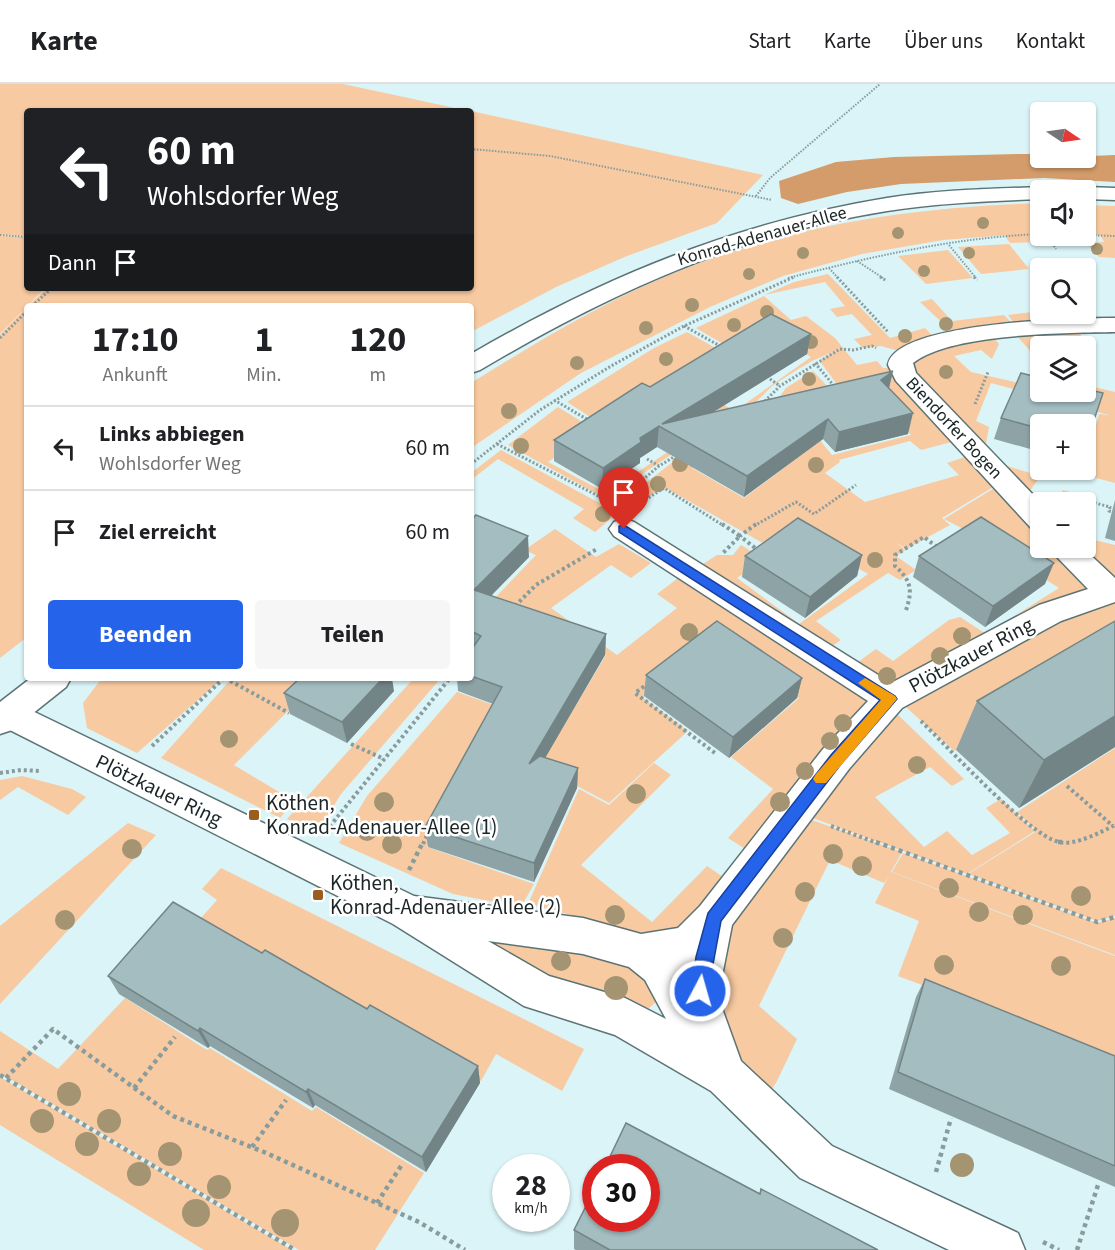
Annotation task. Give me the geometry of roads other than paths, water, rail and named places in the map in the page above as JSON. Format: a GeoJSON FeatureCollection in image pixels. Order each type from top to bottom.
{"type":"FeatureCollection","features":[{"type":"Feature","properties":{"kind":"street","name":"Konrad-Adenauer-Allee"},"geometry":{"type":"LineString","coordinates":[[474,363],[527,330],[599,294],[655,267],[714,245],[836,212],[884,204],[999,193],[1030,193]]}},
{"type":"Feature","properties":{"kind":"street"},"geometry":{"type":"LineString","coordinates":[[1096,193],[1115,194]]}},
{"type":"Feature","properties":{"kind":"street","name":"Biendorfer Bogen"},"geometry":{"type":"LineString","coordinates":[[1077,325],[1115,316]]}},
{"type":"Feature","properties":{"kind":"street","name":"Biendorfer Bogen"},"geometry":{"type":"LineString","coordinates":[[1030,509],[905,376],[900,368],[901,360],[916,348],[945,341],[1011,331],[1077,325],[1115,325]]}},
{"type":"Feature","properties":{"kind":"street"},"geometry":{"type":"LineString","coordinates":[[621,527],[890,699]]}},
{"type":"Feature","properties":{"kind":"street"},"geometry":{"type":"LineString","coordinates":[[1076,558],[1112,592]]}},
{"type":"Feature","properties":{"kind":"street","name":"Plötzkauer Ring"},"geometry":{"type":"LineString","coordinates":[[4,718],[123,773],[406,895],[583,936],[641,952],[688,945],[714,918],[836,759],[890,699],[1050,613],[1112,592]]}},
{"type":"Feature","properties":{"kind":"street"},"geometry":{"type":"LineString","coordinates":[[4,718],[50,681]]}},
{"type":"Feature","properties":{"kind":"street","name":"Plötzkauer Ring"},"geometry":{"type":"LineString","coordinates":[[406,895],[539,992],[624,1018],[726,1076]]}},
{"type":"Feature","properties":{"kind":"street","name":"Plötzkauer Ring"},"geometry":{"type":"LineString","coordinates":[[624,1018],[644,1016],[655,1011],[673,989],[714,918]]}},
{"type":"Feature","properties":{"kind":"street","name":"Plötzkauer Ring"},"geometry":{"type":"LineString","coordinates":[[714,918],[704,957],[700,991],[705,1022],[726,1076]]}},
{"type":"Feature","properties":{"kind":"street","name":"Plötzkauer Ring"},"geometry":{"type":"LineString","coordinates":[[641,952],[659,967],[710,1054],[726,1076],[816,1162],[1019,1245]]}},
{"type":"Feature","properties":{"kind":"place","name":"Köthen, Konrad-Adenauer-Allee (1)"},"geometry":{"type":"Point","coordinates":[254,815]}},
{"type":"Feature","properties":{"kind":"place","name":"Köthen, Konrad-Adenauer-Allee (2)"},"geometry":{"type":"Point","coordinates":[318,895]}}]}
